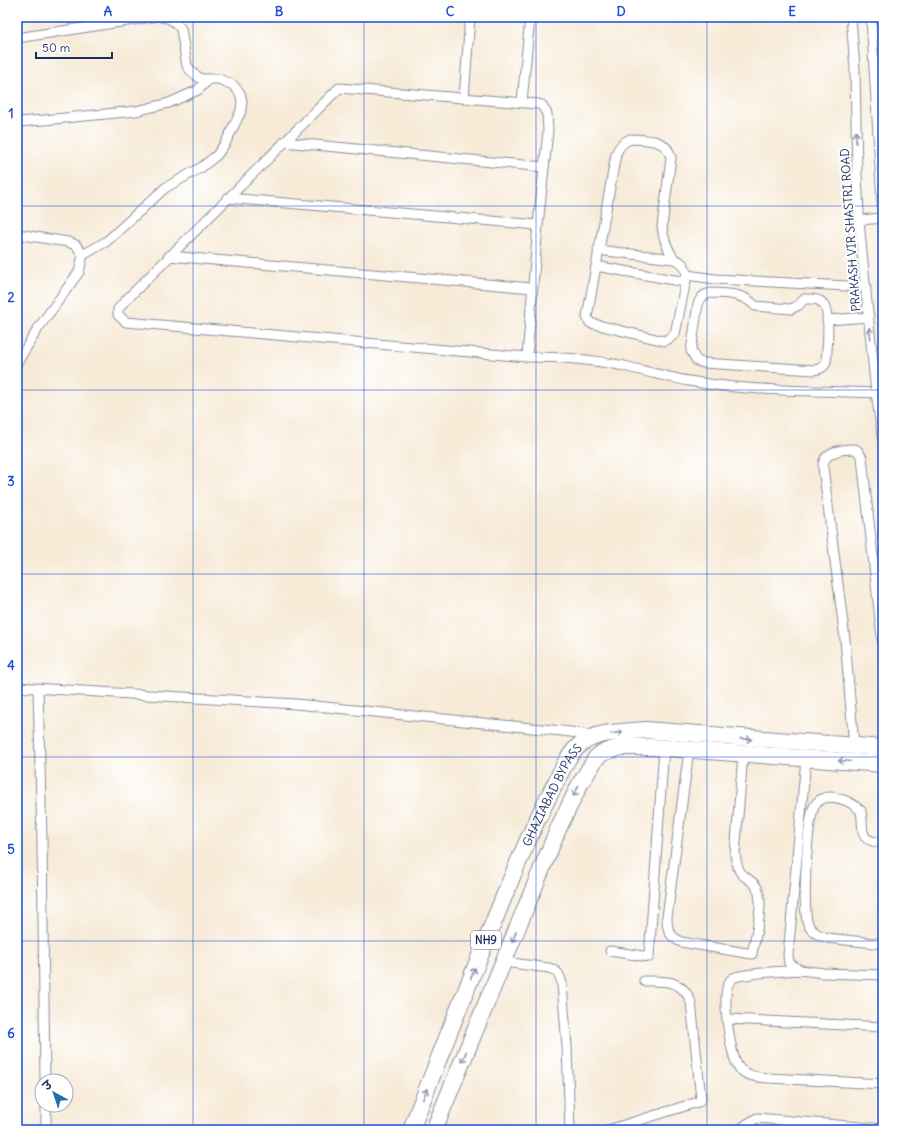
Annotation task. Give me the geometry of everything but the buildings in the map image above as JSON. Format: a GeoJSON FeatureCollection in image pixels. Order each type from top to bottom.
{"type":"FeatureCollection","features":[{"type":"Feature","properties":{"kind":"highway","name":"GHAZIABAD BYPASS"},"geometry":{"type":"LineString","coordinates":[[411,1130],[440,1053],[500,906],[543,807],[570,754],[581,744],[590,738],[609,734],[645,730],[883,748]]}},
{"type":"Feature","properties":{"kind":"highway","name":"GHAZIABAD BYPASS"},"geometry":{"type":"LineString","coordinates":[[434,1130],[559,827],[580,784],[596,758],[602,753],[622,747],[664,748],[883,764]]}},
{"type":"Feature","properties":{"kind":"highway"},"geometry":{"type":"LineString","coordinates":[[512,878],[534,887]]}},
{"type":"Feature","properties":{"kind":"highway"},"geometry":{"type":"LineString","coordinates":[[500,906],[523,914]]}},
{"type":"Feature","properties":{"kind":"street"},"geometry":{"type":"LineString","coordinates":[[17,38],[152,17]]}},
{"type":"Feature","properties":{"kind":"street"},"geometry":{"type":"LineString","coordinates":[[17,363],[39,327],[79,272],[83,255],[107,241],[165,188],[202,167],[217,155],[226,142],[241,111],[242,101],[240,93],[233,85],[219,79],[201,79],[187,66],[181,29],[176,23],[168,18],[162,17]]}},
{"type":"Feature","properties":{"kind":"street"},"geometry":{"type":"LineString","coordinates":[[464,98],[470,17]]}},
{"type":"Feature","properties":{"kind":"street"},"geometry":{"type":"LineString","coordinates":[[522,102],[530,17]]}},
{"type":"Feature","properties":{"kind":"street","name":"PRAKASH VIR SHASTRI ROAD"},"geometry":{"type":"LineString","coordinates":[[851,17],[855,69],[857,174],[860,220],[876,393],[883,441]]}},
{"type":"Feature","properties":{"kind":"street"},"geometry":{"type":"LineString","coordinates":[[860,220],[883,218],[880,108],[871,17]]}},
{"type":"Feature","properties":{"kind":"street"},"geometry":{"type":"LineString","coordinates":[[17,122],[136,111],[169,103],[198,90],[210,80]]}},
{"type":"Feature","properties":{"kind":"street"},"geometry":{"type":"LineString","coordinates":[[527,357],[532,288],[548,131],[547,114],[542,105],[522,102],[339,88],[169,256],[118,309],[118,315],[126,322],[527,357],[558,357],[587,360],[622,366],[688,381],[725,386],[778,390],[876,393]]}},
{"type":"Feature","properties":{"kind":"street"},"geometry":{"type":"LineString","coordinates":[[598,250],[674,259],[680,261],[685,266],[686,278],[675,334],[664,341],[590,323],[587,317],[598,250],[616,154],[618,148],[624,142],[630,139],[639,139],[661,143],[669,151],[671,158],[662,226],[663,236],[667,247],[674,259]]}},
{"type":"Feature","properties":{"kind":"street"},"geometry":{"type":"LineString","coordinates":[[284,142],[544,167]]}},
{"type":"Feature","properties":{"kind":"street"},"geometry":{"type":"LineString","coordinates":[[228,198],[538,225]]}},
{"type":"Feature","properties":{"kind":"street"},"geometry":{"type":"LineString","coordinates":[[17,234],[68,242],[76,245],[83,255]]}},
{"type":"Feature","properties":{"kind":"street"},"geometry":{"type":"LineString","coordinates":[[169,256],[532,288]]}},
{"type":"Feature","properties":{"kind":"street"},"geometry":{"type":"LineString","coordinates":[[596,266],[686,278],[866,287]]}},
{"type":"Feature","properties":{"kind":"street"},"geometry":{"type":"LineString","coordinates":[[706,294],[738,295],[750,300],[755,306],[791,308],[799,305],[804,300],[812,299],[820,301],[825,306],[827,320],[826,362],[820,369],[814,370],[704,363],[697,361],[691,351],[698,304],[700,298],[706,294]]}},
{"type":"Feature","properties":{"kind":"street"},"geometry":{"type":"LineString","coordinates":[[827,320],[869,317]]}},
{"type":"Feature","properties":{"kind":"street"},"geometry":{"type":"LineString","coordinates":[[854,746],[845,639],[823,467],[823,462],[826,457],[834,452],[855,449],[862,458],[883,647]]}},
{"type":"Feature","properties":{"kind":"street"},"geometry":{"type":"LineString","coordinates":[[17,686],[38,689],[296,704],[571,732],[583,734],[590,738]]}},
{"type":"Feature","properties":{"kind":"street"},"geometry":{"type":"LineString","coordinates":[[38,689],[46,1073]]}},
{"type":"Feature","properties":{"kind":"street"},"geometry":{"type":"LineString","coordinates":[[610,952],[649,957],[664,748]]}},
{"type":"Feature","properties":{"kind":"street"},"geometry":{"type":"LineString","coordinates":[[689,750],[667,917],[667,927],[673,938],[681,942],[752,954],[759,915],[760,900],[758,889],[741,873],[737,866],[735,855],[743,754]]}},
{"type":"Feature","properties":{"kind":"street"},"geometry":{"type":"LineString","coordinates":[[800,970],[789,963],[788,955],[806,759]]}},
{"type":"Feature","properties":{"kind":"street"},"geometry":{"type":"LineString","coordinates":[[883,844],[868,841],[862,830],[863,820],[861,811],[848,801],[831,797],[822,799],[815,804],[810,818],[807,845],[806,911],[808,924],[812,931],[827,938],[883,944]]}},
{"type":"Feature","properties":{"kind":"street"},"geometry":{"type":"LineString","coordinates":[[504,962],[549,968],[555,970],[560,975],[567,1046],[570,1130]]}},
{"type":"Feature","properties":{"kind":"street"},"geometry":{"type":"LineString","coordinates":[[883,975],[823,973],[800,970],[746,975],[734,978],[731,981],[727,989],[726,1002],[733,1052],[736,1062],[740,1069],[754,1077],[883,1084]]}},
{"type":"Feature","properties":{"kind":"street"},"geometry":{"type":"LineString","coordinates":[[608,1130],[698,1102],[701,1099],[691,1002],[688,993],[682,987],[667,981],[644,981]]}},
{"type":"Feature","properties":{"kind":"street"},"geometry":{"type":"LineString","coordinates":[[728,1019],[883,1027]]}},
{"type":"Feature","properties":{"kind":"street"},"geometry":{"type":"LineString","coordinates":[[46,1113],[46,1130]]}},
{"type":"Feature","properties":{"kind":"street"},"geometry":{"type":"LineString","coordinates":[[739,1130],[757,1118],[883,1129]]}},
{"type":"Feature","properties":{"kind":"water"},"geometry":{"type":"Polygon","coordinates":[[[17,1047],[24,1130],[17,1130],[17,1047]]]}}]}
